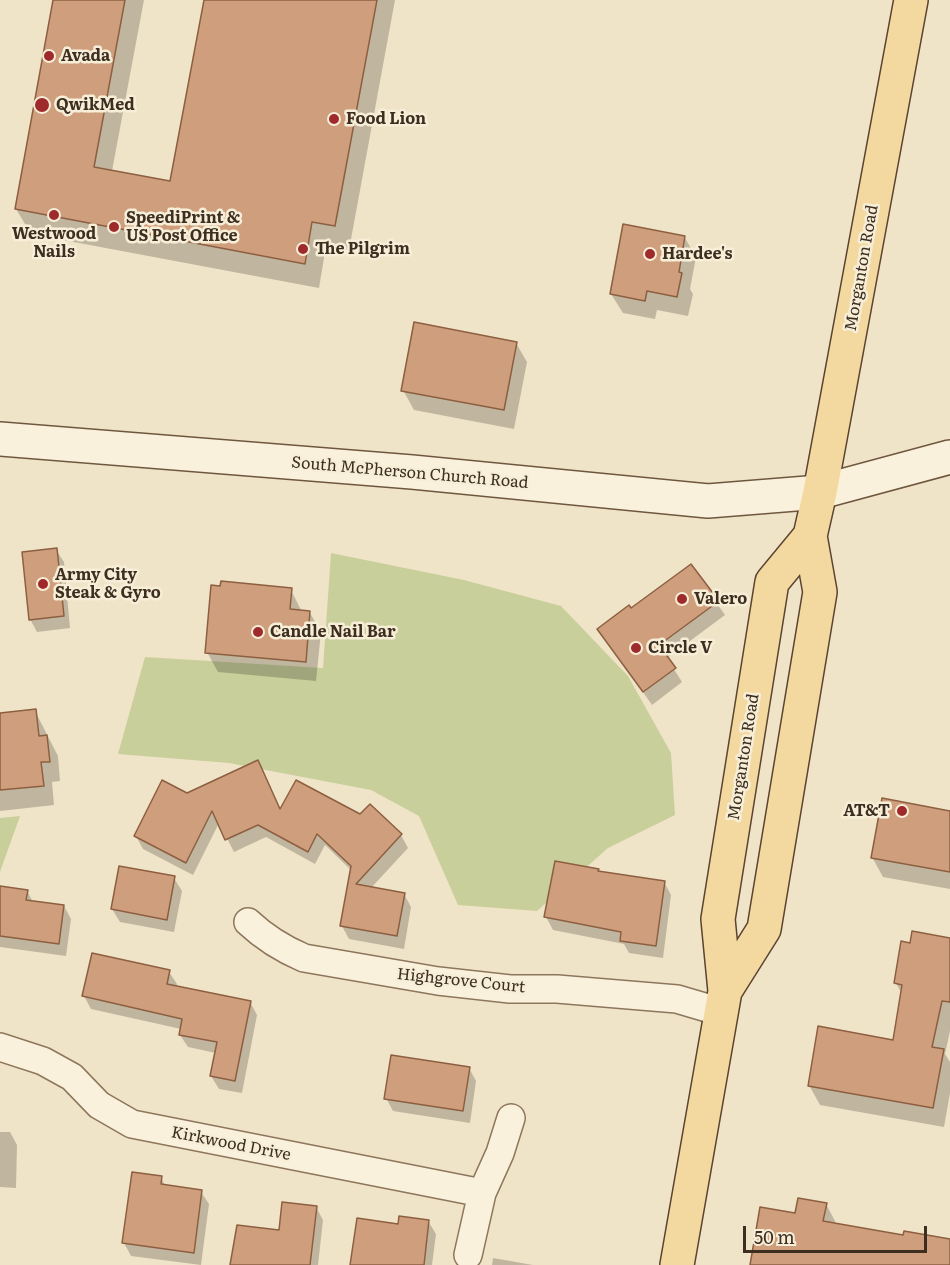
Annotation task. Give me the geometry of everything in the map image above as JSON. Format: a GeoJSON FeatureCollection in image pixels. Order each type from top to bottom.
{"type":"FeatureCollection","features":[{"type":"Feature","properties":{"kind":"main road","name":"Morganton Road"},"geometry":{"type":"LineString","coordinates":[[723,1002],[764,929],[820,592],[810,536],[911,0]]}},
{"type":"Feature","properties":{"kind":"main road","name":"South McPherson Church Road"},"geometry":{"type":"LineString","coordinates":[[0,439],[412,472],[708,501],[820,492],[950,457]]}},
{"type":"Feature","properties":{"kind":"main road","name":"Morganton Road"},"geometry":{"type":"LineString","coordinates":[[677,1265],[723,1002],[718,920],[772,582],[810,536]]}},
{"type":"Feature","properties":{"kind":"street","name":"Highgrove Court"},"geometry":{"type":"LineString","coordinates":[[248,922],[276,944],[304,958],[469,985],[510,989],[557,989],[723,1002]]}},
{"type":"Feature","properties":{"kind":"street","name":"Kirkwood Drive"},"geometry":{"type":"LineString","coordinates":[[0,1047],[42,1060],[72,1077],[99,1105],[132,1124],[482,1193]]}},
{"type":"Feature","properties":{"kind":"street"},"geometry":{"type":"LineString","coordinates":[[468,1255],[482,1193],[500,1153],[511,1118]]}},
{"type":"Feature","properties":{"kind":"green space"},"geometry":{"type":"Polygon","coordinates":[[[331,553],[464,580],[561,606],[628,676],[671,753],[675,815],[608,848],[537,911],[458,905],[419,816],[371,790],[229,763],[118,754],[145,657],[323,668],[331,553]]]}},
{"type":"Feature","properties":{"kind":"green space"},"geometry":{"type":"Polygon","coordinates":[[[20,816],[0,872],[0,818],[20,816]]]}},
{"type":"Feature","properties":{"kind":"building"},"geometry":{"type":"Polygon","coordinates":[[[53,0],[125,0],[94,167],[170,181],[204,0],[377,0],[335,226],[312,222],[305,264],[15,209],[53,0]]]}},
{"type":"Feature","properties":{"kind":"building","name":"Hardee's"},"geometry":{"type":"Polygon","coordinates":[[[623,224],[685,236],[679,272],[682,273],[677,297],[647,291],[645,301],[610,294],[623,224]]]}},
{"type":"Feature","properties":{"kind":"building"},"geometry":{"type":"Polygon","coordinates":[[[414,322],[517,342],[504,410],[401,391],[414,322]]]}},
{"type":"Feature","properties":{"kind":"building","name":"Army City Steak & Gyro"},"geometry":{"type":"Polygon","coordinates":[[[57,548],[64,616],[29,620],[22,552],[57,548]]]}},
{"type":"Feature","properties":{"kind":"building"},"geometry":{"type":"Polygon","coordinates":[[[691,564],[719,601],[659,645],[676,668],[643,692],[597,629],[629,605],[631,608],[691,564]]]}},
{"type":"Feature","properties":{"kind":"building","name":"Candle Nail Bar"},"geometry":{"type":"Polygon","coordinates":[[[221,581],[292,588],[290,609],[310,611],[306,662],[205,653],[211,585],[220,586],[221,581]]]}},
{"type":"Feature","properties":{"kind":"building"},"geometry":{"type":"Polygon","coordinates":[[[36,709],[39,736],[47,735],[50,762],[41,762],[44,786],[0,790],[0,713],[36,709]]]}},
{"type":"Feature","properties":{"kind":"building"},"geometry":{"type":"Polygon","coordinates":[[[258,760],[280,809],[296,780],[360,814],[370,804],[402,834],[356,884],[405,893],[397,936],[340,926],[351,866],[317,834],[308,852],[258,825],[225,840],[212,811],[186,863],[134,836],[162,780],[187,793],[258,760]]]}},
{"type":"Feature","properties":{"kind":"building"},"geometry":{"type":"Polygon","coordinates":[[[882,798],[950,811],[950,872],[871,858],[882,798]]]}},
{"type":"Feature","properties":{"kind":"building"},"geometry":{"type":"Polygon","coordinates":[[[555,861],[599,869],[598,871],[665,881],[656,946],[620,941],[621,932],[544,917],[555,861]]]}},
{"type":"Feature","properties":{"kind":"building"},"geometry":{"type":"Polygon","coordinates":[[[119,866],[175,876],[167,920],[111,909],[119,866]]]}},
{"type":"Feature","properties":{"kind":"building"},"geometry":{"type":"Polygon","coordinates":[[[0,886],[28,890],[26,900],[64,905],[59,944],[0,936],[0,886]]]}},
{"type":"Feature","properties":{"kind":"building"},"geometry":{"type":"Polygon","coordinates":[[[912,931],[950,938],[950,1002],[942,1001],[932,1047],[944,1049],[933,1108],[808,1086],[818,1026],[893,1040],[902,985],[894,983],[901,941],[910,943],[912,931]]]}},
{"type":"Feature","properties":{"kind":"building"},"geometry":{"type":"Polygon","coordinates":[[[92,953],[170,970],[167,984],[251,1001],[235,1081],[210,1076],[217,1042],[179,1035],[182,1019],[82,996],[92,953]]]}},
{"type":"Feature","properties":{"kind":"building"},"geometry":{"type":"Polygon","coordinates":[[[391,1055],[470,1067],[463,1111],[384,1099],[391,1055]]]}},
{"type":"Feature","properties":{"kind":"building"},"geometry":{"type":"Polygon","coordinates":[[[132,1172],[162,1176],[161,1184],[202,1190],[194,1253],[122,1243],[132,1172]]]}},
{"type":"Feature","properties":{"kind":"building"},"geometry":{"type":"Polygon","coordinates":[[[798,1198],[827,1203],[823,1221],[903,1235],[904,1231],[950,1239],[950,1265],[750,1265],[760,1207],[795,1213],[798,1198]]]}},
{"type":"Feature","properties":{"kind":"building"},"geometry":{"type":"Polygon","coordinates":[[[282,1202],[317,1206],[310,1265],[230,1265],[237,1225],[279,1230],[282,1202]]]}},
{"type":"Feature","properties":{"kind":"building"},"geometry":{"type":"Polygon","coordinates":[[[399,1216],[429,1220],[424,1265],[350,1265],[357,1218],[398,1224],[399,1216]]]}},
{"type":"Feature","properties":{"kind":"place","name":"Avada"},"geometry":{"type":"Point","coordinates":[49,56]}},
{"type":"Feature","properties":{"kind":"place","name":"QwikMed"},"geometry":{"type":"Point","coordinates":[42,105]}},
{"type":"Feature","properties":{"kind":"place","name":"Food Lion"},"geometry":{"type":"Point","coordinates":[334,119]}},
{"type":"Feature","properties":{"kind":"place","name":"Westwood Nails"},"geometry":{"type":"Point","coordinates":[54,215]}},
{"type":"Feature","properties":{"kind":"place","name":"SpeediPrint & US Post Office"},"geometry":{"type":"Point","coordinates":[114,227]}},
{"type":"Feature","properties":{"kind":"place","name":"The Pilgrim"},"geometry":{"type":"Point","coordinates":[303,249]}},
{"type":"Feature","properties":{"kind":"place","name":"Hardee's"},"geometry":{"type":"Point","coordinates":[650,254]}},
{"type":"Feature","properties":{"kind":"place","name":"Army City Steak & Gyro"},"geometry":{"type":"Point","coordinates":[43,584]}},
{"type":"Feature","properties":{"kind":"place","name":"Valero"},"geometry":{"type":"Point","coordinates":[682,599]}},
{"type":"Feature","properties":{"kind":"place","name":"Candle Nail Bar"},"geometry":{"type":"Point","coordinates":[258,632]}},
{"type":"Feature","properties":{"kind":"place","name":"Circle V"},"geometry":{"type":"Point","coordinates":[636,648]}},
{"type":"Feature","properties":{"kind":"place","name":"AT&T"},"geometry":{"type":"Point","coordinates":[902,811]}}]}
